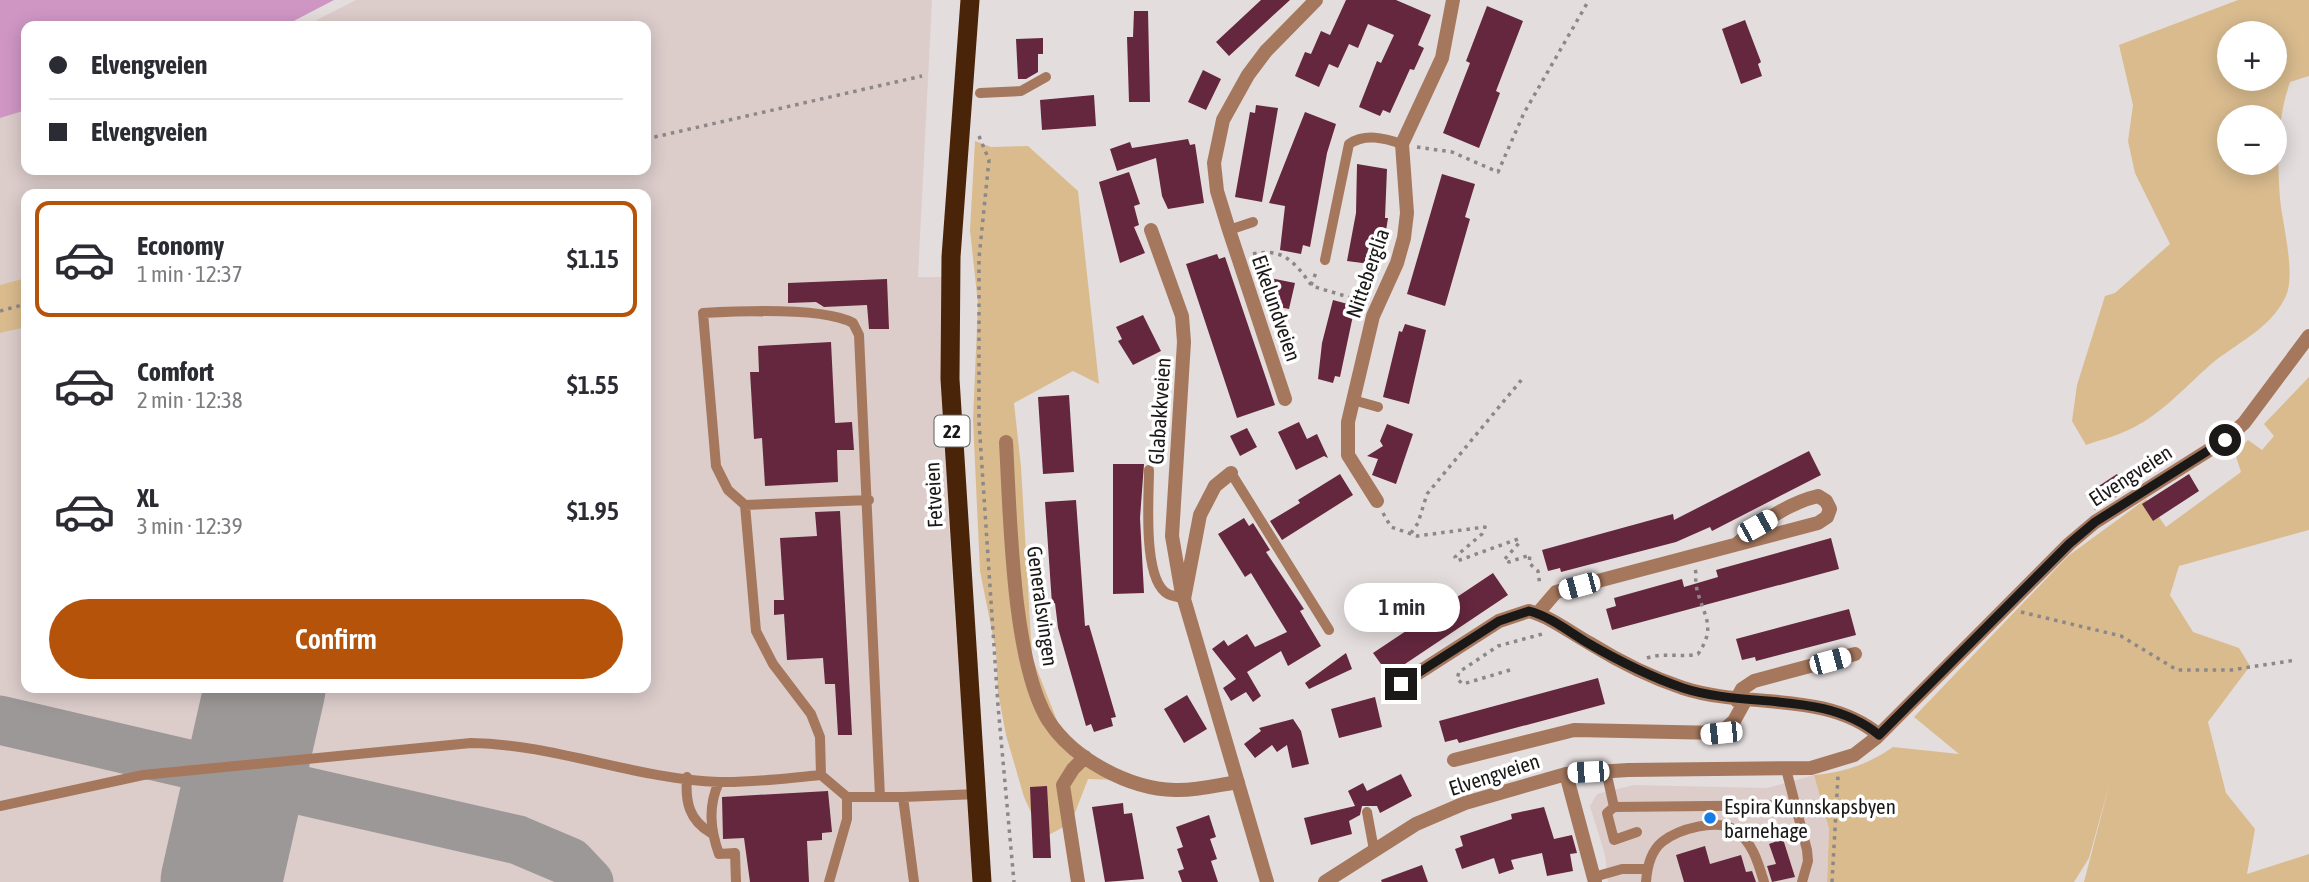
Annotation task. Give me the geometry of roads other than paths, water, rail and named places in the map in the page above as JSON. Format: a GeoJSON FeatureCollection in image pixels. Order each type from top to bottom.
{"type":"FeatureCollection","features":[{"type":"Feature","properties":{"kind":"highway","name":"Fetveien"},"geometry":{"type":"LineString","coordinates":[[970,0],[954,198],[949,334],[957,527],[983,861],[982,882]]}},
{"type":"Feature","properties":{"kind":"highway","name":"Fetveien"},"geometry":{"type":"LineString","coordinates":[[983,861],[988,882]]}},
{"type":"Feature","properties":{"kind":"street","name":"Eikelundveien"},"geometry":{"type":"LineString","coordinates":[[1285,400],[1217,191],[1214,163],[1223,120],[1248,75],[1266,51],[1316,0]]}},
{"type":"Feature","properties":{"kind":"street","name":"Nitteberglia"},"geometry":{"type":"LineString","coordinates":[[1377,501],[1348,454],[1346,439],[1353,400],[1378,304],[1397,263],[1404,238],[1407,214],[1402,144],[1442,58],[1453,0]]}},
{"type":"Feature","properties":{"kind":"street","name":"Glabakkveien"},"geometry":{"type":"LineString","coordinates":[[1150,230],[1182,316],[1184,342],[1172,536],[1178,583],[1267,882]]}},
{"type":"Feature","properties":{"kind":"street","name":"Elvengveien"},"geometry":{"type":"LineString","coordinates":[[1325,882],[1416,824],[1465,803],[1566,774],[1811,768],[1854,755],[1879,735],[2095,522],[2225,440],[2244,423],[2309,336]]}},
{"type":"Feature","properties":{"kind":"street","name":"Generalsvingen"},"geometry":{"type":"LineString","coordinates":[[1006,442],[1017,584],[1032,679],[1048,719],[1065,741],[1085,757],[1117,775],[1159,789],[1194,789],[1238,782]]}},
{"type":"Feature","properties":{"kind":"street","name":"Glabakkveien"},"geometry":{"type":"LineString","coordinates":[[1184,599],[1199,515],[1215,486],[1231,473]]}},
{"type":"Feature","properties":{"kind":"street"},"geometry":{"type":"LineString","coordinates":[[1401,684],[1499,621],[1542,607],[1556,592],[1818,523],[1827,517],[1830,509],[1826,501],[1818,496],[1805,499],[1757,526],[1738,543]]}},
{"type":"Feature","properties":{"kind":"street"},"geometry":{"type":"LineString","coordinates":[[1542,607],[1637,670],[1685,688],[1741,701],[1833,709],[1857,719],[1879,735]]}},
{"type":"Feature","properties":{"kind":"street","name":"Elvengveien"},"geometry":{"type":"LineString","coordinates":[[1454,760],[1574,730],[1721,733],[1734,721],[1742,689],[1754,681],[1855,654]]}},
{"type":"Feature","properties":{"kind":"street"},"geometry":{"type":"LineString","coordinates":[[1078,882],[1063,785],[1085,757]]}},
{"type":"Feature","properties":{"kind":"street"},"geometry":{"type":"LineString","coordinates":[[1566,774],[1594,880]]}},
{"type":"Feature","properties":{"kind":"lane"},"geometry":{"type":"LineString","coordinates":[[980,93],[1021,91],[1046,77]]}},
{"type":"Feature","properties":{"kind":"lane"},"geometry":{"type":"LineString","coordinates":[[1325,260],[1349,145],[1357,139],[1372,137],[1402,144]]}},
{"type":"Feature","properties":{"kind":"lane"},"geometry":{"type":"LineString","coordinates":[[1229,230],[1253,222]]}},
{"type":"Feature","properties":{"kind":"lane"},"geometry":{"type":"LineString","coordinates":[[869,500],[745,505],[727,490],[716,466],[703,313],[769,310],[843,318],[853,323],[859,335],[869,500],[880,797]]}},
{"type":"Feature","properties":{"kind":"lane"},"geometry":{"type":"LineString","coordinates":[[1353,400],[1378,407]]}},
{"type":"Feature","properties":{"kind":"lane","name":"Glabakkveien"},"geometry":{"type":"LineString","coordinates":[[1149,470],[1151,560],[1158,583],[1167,594],[1184,599]]}},
{"type":"Feature","properties":{"kind":"lane","name":"Glabakkveien"},"geometry":{"type":"LineString","coordinates":[[1231,473],[1329,631]]}},
{"type":"Feature","properties":{"kind":"lane"},"geometry":{"type":"LineString","coordinates":[[745,505],[756,631],[773,664],[811,714],[820,737],[821,775]]}},
{"type":"Feature","properties":{"kind":"lane"},"geometry":{"type":"LineString","coordinates":[[0,806],[143,775],[471,743],[510,743],[614,766],[719,782],[821,775],[847,797],[978,794]]}},
{"type":"Feature","properties":{"kind":"lane"},"geometry":{"type":"LineString","coordinates":[[1786,769],[1808,861],[1801,882]]}},
{"type":"Feature","properties":{"kind":"lane"},"geometry":{"type":"LineString","coordinates":[[1606,771],[1614,807]]}},
{"type":"Feature","properties":{"kind":"lane"},"geometry":{"type":"LineString","coordinates":[[687,777],[688,808],[697,825],[711,833]]}},
{"type":"Feature","properties":{"kind":"lane"},"geometry":{"type":"LineString","coordinates":[[719,782],[712,798],[711,833],[719,854],[734,853],[736,882]]}},
{"type":"Feature","properties":{"kind":"lane"},"geometry":{"type":"LineString","coordinates":[[828,882],[847,819],[847,797]]}},
{"type":"Feature","properties":{"kind":"lane"},"geometry":{"type":"LineString","coordinates":[[903,797],[914,882]]}},
{"type":"Feature","properties":{"kind":"lane"},"geometry":{"type":"LineString","coordinates":[[1637,832],[1614,840],[1607,813],[1614,807],[1796,805]]}},
{"type":"Feature","properties":{"kind":"lane"},"geometry":{"type":"LineString","coordinates":[[1367,812],[1374,850]]}},
{"type":"Feature","properties":{"kind":"lane"},"geometry":{"type":"LineString","coordinates":[[1646,882],[1652,855],[1661,842],[1682,831],[1718,825],[1734,829],[1750,845],[1764,882]]}},
{"type":"Feature","properties":{"kind":"lane"},"geometry":{"type":"LineString","coordinates":[[1594,880],[1622,869],[1647,869]]}},
{"type":"Feature","properties":{"kind":"place","name":"Espira Kunnskapsbyen barnehage"},"geometry":{"type":"Point","coordinates":[1710,818]}}]}
